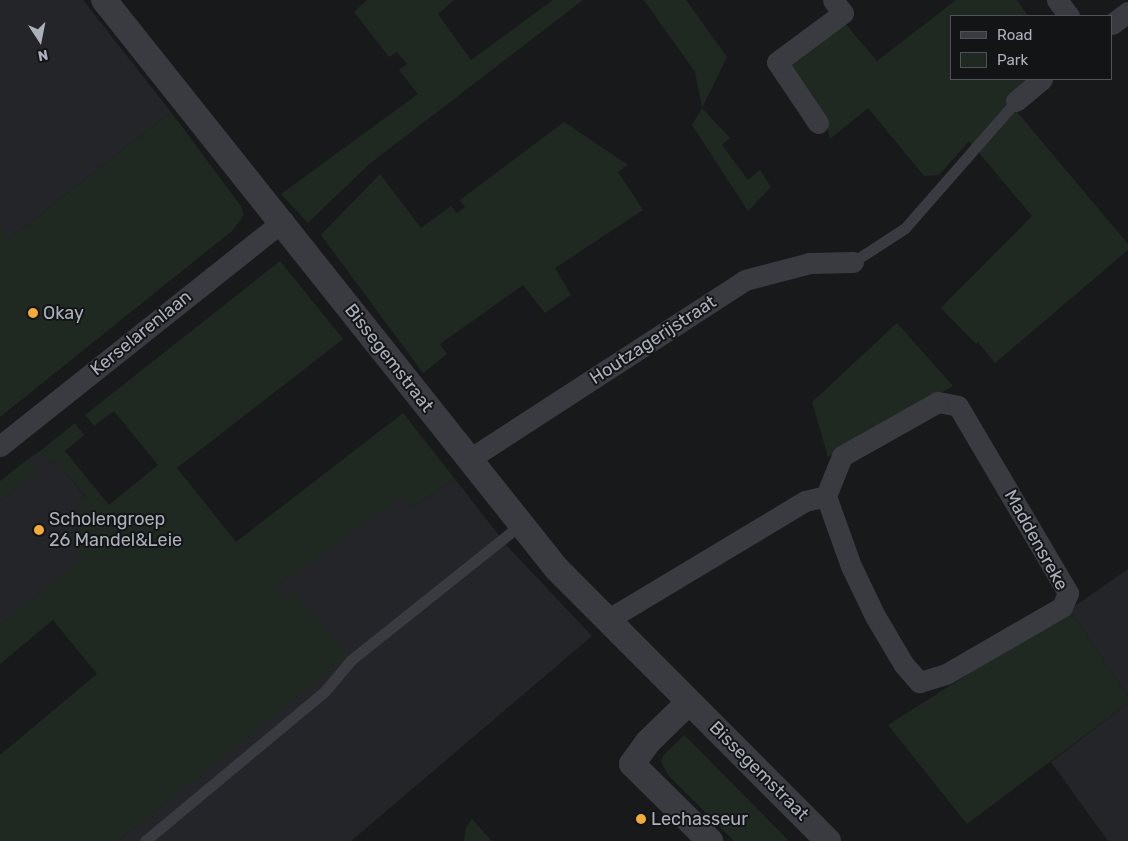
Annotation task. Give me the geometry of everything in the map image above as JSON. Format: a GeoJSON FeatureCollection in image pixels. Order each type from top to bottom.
{"type":"FeatureCollection","features":[{"type":"Feature","properties":{"kind":"street","name":"Bissegemstraat"},"geometry":{"type":"LineString","coordinates":[[104,0],[282,221],[520,525],[608,620],[828,841]]}},
{"type":"Feature","properties":{"kind":"street"},"geometry":{"type":"LineString","coordinates":[[818,124],[777,62],[844,13],[833,0]]}},
{"type":"Feature","properties":{"kind":"street"},"geometry":{"type":"LineString","coordinates":[[1057,0],[1068,15]]}},
{"type":"Feature","properties":{"kind":"street"},"geometry":{"type":"LineString","coordinates":[[1113,23],[1128,12]]}},
{"type":"Feature","properties":{"kind":"street"},"geometry":{"type":"LineString","coordinates":[[1016,101],[1041,80]]}},
{"type":"Feature","properties":{"kind":"street","name":"Kerselarenlaan"},"geometry":{"type":"LineString","coordinates":[[0,446],[282,221]]}},
{"type":"Feature","properties":{"kind":"street","name":"Houtzagerijstraat"},"geometry":{"type":"LineString","coordinates":[[468,460],[745,280],[810,263],[853,262]]}},
{"type":"Feature","properties":{"kind":"street","name":"Maddensreke"},"geometry":{"type":"LineString","coordinates":[[938,402],[958,406],[1068,594],[1067,601],[1062,607],[946,674],[920,682],[904,665],[875,616],[851,566],[826,496],[842,456],[938,402]]}},
{"type":"Feature","properties":{"kind":"street"},"geometry":{"type":"LineString","coordinates":[[608,620],[806,501],[826,496]]}},
{"type":"Feature","properties":{"kind":"street"},"geometry":{"type":"LineString","coordinates":[[689,702],[648,742],[632,764],[710,841]]}},
{"type":"Feature","properties":{"kind":"lane"},"geometry":{"type":"LineString","coordinates":[[853,262],[904,228],[1016,101]]}},
{"type":"Feature","properties":{"kind":"lane"},"geometry":{"type":"LineString","coordinates":[[146,841],[325,691],[351,660],[520,525]]}},
{"type":"Feature","properties":{"kind":"shaded area"},"geometry":{"type":"Polygon","coordinates":[[[0,0],[83,0],[171,112],[9,239],[0,229],[0,0]]]}},
{"type":"Feature","properties":{"kind":"shaded area","name":"Scholengroep 26 Mandel&Leie"},"geometry":{"type":"Polygon","coordinates":[[[40,451],[51,463],[55,459],[86,498],[89,522],[84,558],[0,625],[0,501],[37,471],[28,459],[40,451]]]}},
{"type":"Feature","properties":{"kind":"shaded area"},"geometry":{"type":"Polygon","coordinates":[[[455,479],[508,547],[592,636],[351,841],[118,841],[347,656],[295,592],[285,600],[275,587],[403,495],[412,507],[455,479]]]}},
{"type":"Feature","properties":{"kind":"shaded area"},"geometry":{"type":"Polygon","coordinates":[[[1128,569],[1128,696],[1069,610],[1128,569]]]}},
{"type":"Feature","properties":{"kind":"shaded area"},"geometry":{"type":"Polygon","coordinates":[[[1128,703],[1128,841],[1108,841],[1051,762],[1128,703]]]}},
{"type":"Feature","properties":{"kind":"green space"},"geometry":{"type":"Polygon","coordinates":[[[367,0],[454,0],[438,14],[471,60],[553,0],[583,0],[368,165],[308,223],[281,194],[418,94],[399,70],[407,64],[397,52],[389,57],[354,12],[367,0]]]}},
{"type":"Feature","properties":{"kind":"green space"},"geometry":{"type":"Polygon","coordinates":[[[644,0],[686,0],[727,57],[702,108],[695,72],[644,0]]]}},
{"type":"Feature","properties":{"kind":"green space"},"geometry":{"type":"Polygon","coordinates":[[[956,0],[1017,0],[1027,15],[950,15],[950,80],[1030,80],[1007,100],[1128,244],[1128,250],[995,363],[978,342],[976,344],[941,308],[1032,216],[969,141],[939,175],[924,176],[868,108],[830,139],[826,123],[784,63],[843,21],[877,61],[956,0]]]}},
{"type":"Feature","properties":{"kind":"green space"},"geometry":{"type":"Polygon","coordinates":[[[702,108],[730,138],[722,145],[748,180],[760,170],[771,187],[748,211],[692,125],[702,108]]]}},
{"type":"Feature","properties":{"kind":"green space"},"geometry":{"type":"Polygon","coordinates":[[[171,112],[241,206],[244,215],[232,231],[0,417],[0,229],[9,239],[171,112]]]}},
{"type":"Feature","properties":{"kind":"green space"},"geometry":{"type":"Polygon","coordinates":[[[564,122],[628,165],[618,172],[643,210],[555,268],[571,295],[545,313],[523,285],[440,344],[447,354],[423,373],[321,235],[380,174],[421,228],[451,206],[457,213],[465,207],[460,200],[564,122]]]}},
{"type":"Feature","properties":{"kind":"green space"},"geometry":{"type":"Polygon","coordinates":[[[280,261],[343,339],[177,468],[236,542],[403,413],[455,479],[412,507],[403,496],[275,587],[285,599],[295,591],[348,656],[118,841],[0,841],[0,755],[97,674],[53,620],[0,664],[0,625],[83,558],[68,539],[89,522],[76,506],[86,497],[55,460],[51,463],[40,451],[75,423],[84,435],[65,451],[109,505],[158,465],[114,411],[94,426],[85,415],[280,261]]]}},
{"type":"Feature","properties":{"kind":"green space"},"geometry":{"type":"Polygon","coordinates":[[[897,323],[953,386],[828,457],[812,402],[897,323]]]}},
{"type":"Feature","properties":{"kind":"green space"},"geometry":{"type":"Polygon","coordinates":[[[28,459],[38,471],[0,501],[0,481],[28,459]]]}},
{"type":"Feature","properties":{"kind":"green space"},"geometry":{"type":"Polygon","coordinates":[[[1069,610],[1128,696],[1128,703],[967,824],[888,725],[1069,610]]]}},
{"type":"Feature","properties":{"kind":"green space"},"geometry":{"type":"Polygon","coordinates":[[[684,735],[789,841],[734,841],[669,776],[661,762],[663,756],[684,735]]]}},
{"type":"Feature","properties":{"kind":"green space"},"geometry":{"type":"Polygon","coordinates":[[[472,819],[492,841],[464,841],[466,828],[472,819]]]}},
{"type":"Feature","properties":{"kind":"place","name":"Okay"},"geometry":{"type":"Point","coordinates":[33,313]}},
{"type":"Feature","properties":{"kind":"place","name":"Scholengroep 26 Mandel&Leie"},"geometry":{"type":"Point","coordinates":[39,530]}},
{"type":"Feature","properties":{"kind":"place","name":"Lechasseur"},"geometry":{"type":"Point","coordinates":[641,819]}}]}
